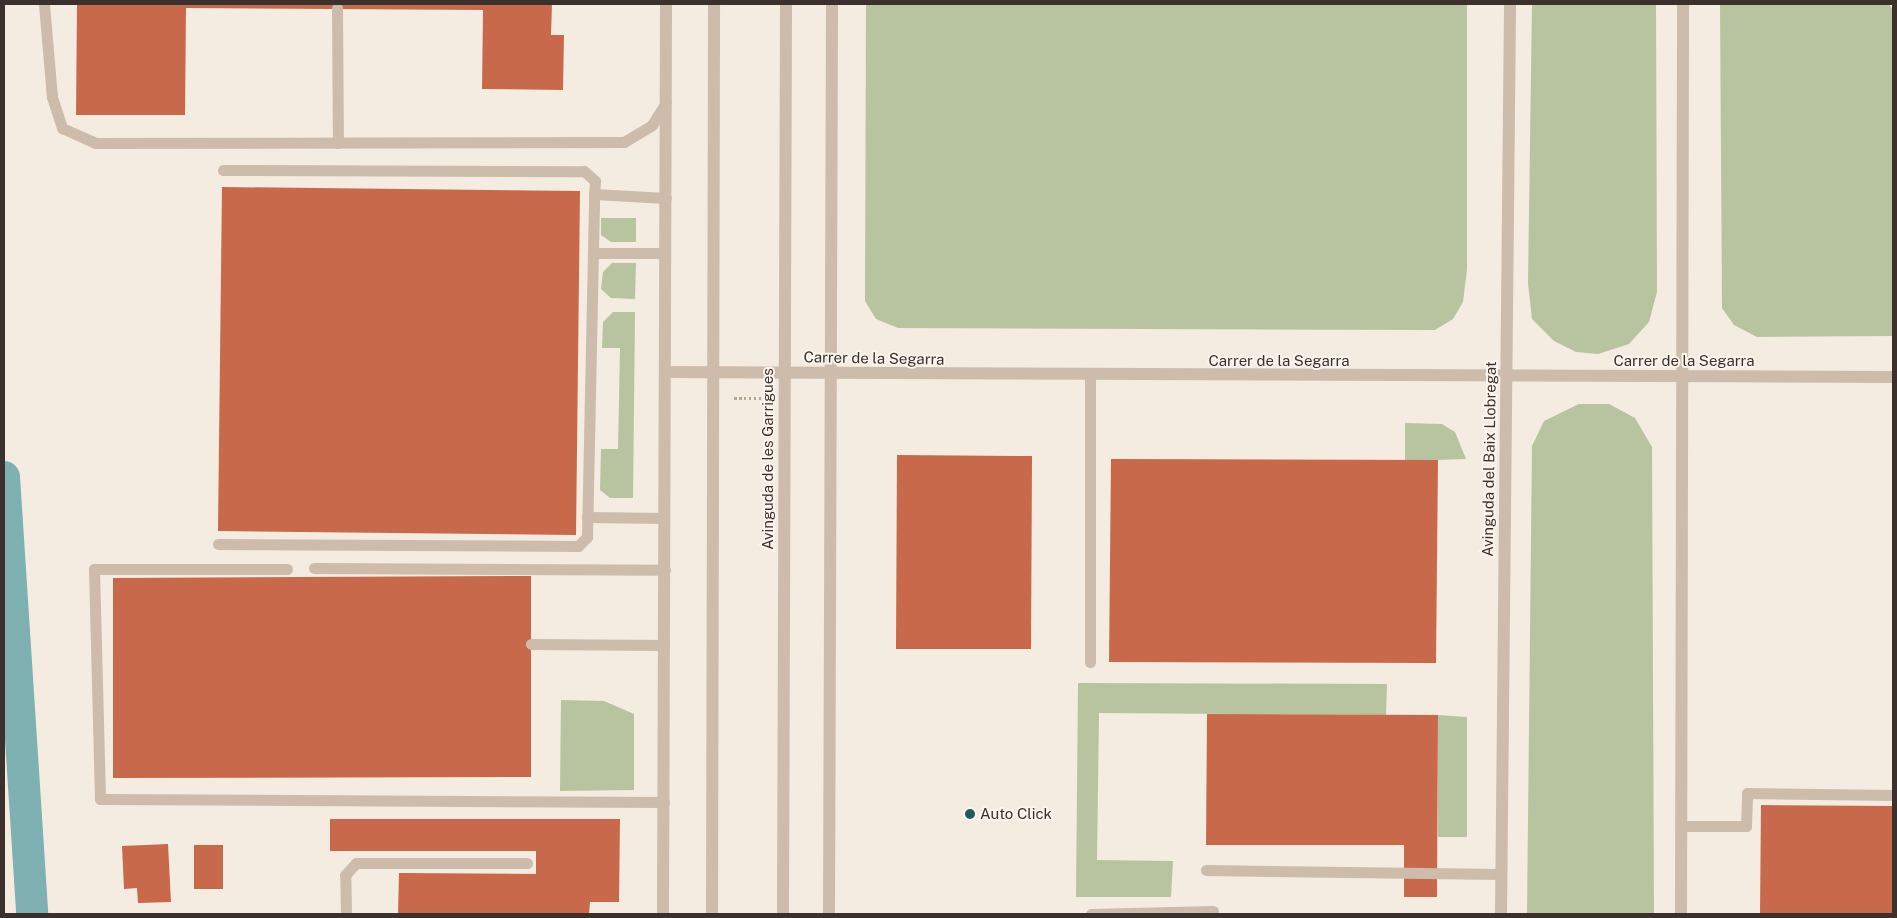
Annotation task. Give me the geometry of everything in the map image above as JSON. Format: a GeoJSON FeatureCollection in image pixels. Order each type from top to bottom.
{"type":"FeatureCollection","features":[{"type":"Feature","properties":{"kind":"street"},"geometry":{"type":"LineString","coordinates":[[663,914],[666,4]]}},
{"type":"Feature","properties":{"kind":"street"},"geometry":{"type":"LineString","coordinates":[[712,914],[715,398],[714,4]]}},
{"type":"Feature","properties":{"kind":"street","name":"Avinguda de les Garrigues"},"geometry":{"type":"LineString","coordinates":[[783,914],[783,397],[785,373],[786,4]]}},
{"type":"Feature","properties":{"kind":"street"},"geometry":{"type":"LineString","coordinates":[[829,914],[832,4]]}},
{"type":"Feature","properties":{"kind":"street","name":"Avinguda del Baix Llobregat"},"geometry":{"type":"LineString","coordinates":[[1501,914],[1510,4]]}},
{"type":"Feature","properties":{"kind":"street"},"geometry":{"type":"LineString","coordinates":[[1681,914],[1683,4]]}},
{"type":"Feature","properties":{"kind":"street","name":"Carrer de la Segarra"},"geometry":{"type":"LineString","coordinates":[[665,372],[1506,378],[1682,376],[1893,377]]}},
{"type":"Feature","properties":{"kind":"lane"},"geometry":{"type":"LineString","coordinates":[[44,4],[52,97],[62,128],[95,143],[624,142],[652,125],[666,103]]}},
{"type":"Feature","properties":{"kind":"lane"},"geometry":{"type":"LineString","coordinates":[[337,8],[338,143]]}},
{"type":"Feature","properties":{"kind":"lane"},"geometry":{"type":"LineString","coordinates":[[218,544],[578,546],[586,537],[587,517],[595,181],[584,171],[223,170]]}},
{"type":"Feature","properties":{"kind":"lane"},"geometry":{"type":"LineString","coordinates":[[594,194],[666,198]]}},
{"type":"Feature","properties":{"kind":"lane"},"geometry":{"type":"LineString","coordinates":[[594,253],[665,253]]}},
{"type":"Feature","properties":{"kind":"lane"},"geometry":{"type":"LineString","coordinates":[[1090,376],[1090,662]]}},
{"type":"Feature","properties":{"kind":"lane"},"geometry":{"type":"LineString","coordinates":[[587,517],[664,518]]}},
{"type":"Feature","properties":{"kind":"lane"},"geometry":{"type":"LineString","coordinates":[[314,568],[665,570]]}},
{"type":"Feature","properties":{"kind":"lane"},"geometry":{"type":"LineString","coordinates":[[288,569],[94,569],[100,800],[664,802]]}},
{"type":"Feature","properties":{"kind":"lane"},"geometry":{"type":"LineString","coordinates":[[531,644],[664,646]]}},
{"type":"Feature","properties":{"kind":"lane"},"geometry":{"type":"LineString","coordinates":[[1681,826],[1746,826],[1747,793],[1893,795]]}},
{"type":"Feature","properties":{"kind":"lane"},"geometry":{"type":"LineString","coordinates":[[346,914],[345,875],[356,863],[527,863]]}},
{"type":"Feature","properties":{"kind":"lane"},"geometry":{"type":"LineString","coordinates":[[1206,870],[1501,874]]}},
{"type":"Feature","properties":{"kind":"lane"},"geometry":{"type":"LineString","coordinates":[[1091,914],[1213,910]]}},
{"type":"Feature","properties":{"kind":"path"},"geometry":{"type":"LineString","coordinates":[[715,398],[783,397]]}},
{"type":"Feature","properties":{"kind":"green space"},"geometry":{"type":"Polygon","coordinates":[[[866,4],[1467,4],[1467,269],[1463,302],[1453,319],[1435,330],[898,328],[876,319],[865,301],[866,4]]]}},
{"type":"Feature","properties":{"kind":"green space"},"geometry":{"type":"Polygon","coordinates":[[[1532,4],[1656,4],[1657,292],[1649,322],[1629,344],[1598,354],[1576,352],[1554,341],[1532,319],[1528,283],[1532,4]]]}},
{"type":"Feature","properties":{"kind":"green space"},"geometry":{"type":"Polygon","coordinates":[[[1720,4],[1889,4],[1893,10],[1893,336],[1757,337],[1734,325],[1722,308],[1720,4]]]}},
{"type":"Feature","properties":{"kind":"green space"},"geometry":{"type":"Polygon","coordinates":[[[601,218],[636,218],[636,242],[611,242],[601,235],[601,218]]]}},
{"type":"Feature","properties":{"kind":"green space"},"geometry":{"type":"Polygon","coordinates":[[[612,263],[636,263],[635,299],[611,298],[601,289],[603,272],[612,263]]]}},
{"type":"Feature","properties":{"kind":"green space"},"geometry":{"type":"Polygon","coordinates":[[[613,312],[635,312],[633,498],[610,498],[600,490],[601,449],[618,449],[620,348],[602,348],[603,322],[613,312]]]}},
{"type":"Feature","properties":{"kind":"green space"},"geometry":{"type":"Polygon","coordinates":[[[1579,404],[1609,404],[1635,418],[1652,447],[1654,914],[1527,914],[1532,446],[1544,421],[1579,404]]]}},
{"type":"Feature","properties":{"kind":"green space"},"geometry":{"type":"Polygon","coordinates":[[[1405,423],[1442,424],[1455,432],[1466,459],[1405,461],[1405,423]]]}},
{"type":"Feature","properties":{"kind":"green space"},"geometry":{"type":"Polygon","coordinates":[[[1078,683],[1387,684],[1386,715],[1099,713],[1097,860],[1173,861],[1171,897],[1076,897],[1078,683]]]}},
{"type":"Feature","properties":{"kind":"green space"},"geometry":{"type":"Polygon","coordinates":[[[561,700],[604,701],[634,714],[634,790],[560,791],[561,700]]]}},
{"type":"Feature","properties":{"kind":"green space"},"geometry":{"type":"Polygon","coordinates":[[[1438,715],[1467,717],[1467,837],[1438,837],[1438,715]]]}},
{"type":"Feature","properties":{"kind":"building"},"geometry":{"type":"Polygon","coordinates":[[[77,4],[552,4],[551,35],[564,35],[563,90],[482,89],[483,10],[186,8],[185,115],[76,115],[77,4]]]}},
{"type":"Feature","properties":{"kind":"building"},"geometry":{"type":"Polygon","coordinates":[[[222,187],[580,191],[576,535],[218,531],[222,187]]]}},
{"type":"Feature","properties":{"kind":"building"},"geometry":{"type":"Polygon","coordinates":[[[897,455],[1032,456],[1031,649],[896,649],[897,455]]]}},
{"type":"Feature","properties":{"kind":"building"},"geometry":{"type":"Polygon","coordinates":[[[1111,459],[1438,460],[1436,663],[1109,662],[1111,459]]]}},
{"type":"Feature","properties":{"kind":"building"},"geometry":{"type":"Polygon","coordinates":[[[531,576],[531,777],[113,778],[113,578],[531,576]]]}},
{"type":"Feature","properties":{"kind":"building"},"geometry":{"type":"Polygon","coordinates":[[[1207,714],[1438,715],[1437,897],[1404,897],[1404,845],[1206,845],[1207,714]]]}},
{"type":"Feature","properties":{"kind":"building"},"geometry":{"type":"Polygon","coordinates":[[[1761,805],[1893,806],[1893,914],[1760,914],[1761,805]]]}},
{"type":"Feature","properties":{"kind":"building"},"geometry":{"type":"Polygon","coordinates":[[[330,819],[620,819],[619,902],[590,902],[589,914],[398,914],[399,873],[536,874],[536,851],[330,851],[330,819]]]}},
{"type":"Feature","properties":{"kind":"building"},"geometry":{"type":"Polygon","coordinates":[[[168,844],[171,902],[138,903],[137,888],[124,889],[122,846],[168,844]]]}},
{"type":"Feature","properties":{"kind":"building"},"geometry":{"type":"Polygon","coordinates":[[[194,845],[223,845],[223,889],[194,889],[194,845]]]}},
{"type":"Feature","properties":{"kind":"waterway"},"geometry":{"type":"LineString","coordinates":[[4,477],[32,914]]}},
{"type":"Feature","properties":{"kind":"place","name":"Auto Click"},"geometry":{"type":"Point","coordinates":[970,814]}}]}
